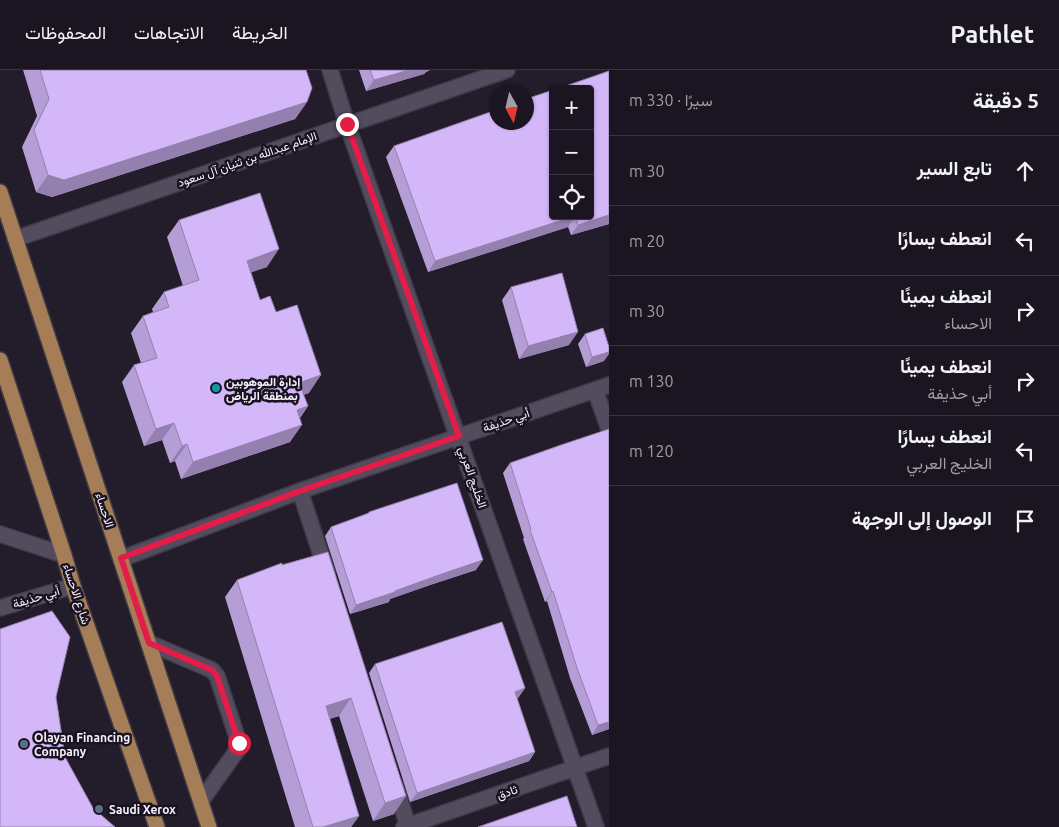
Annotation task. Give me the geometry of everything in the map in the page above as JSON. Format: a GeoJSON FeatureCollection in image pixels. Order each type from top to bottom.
{"type":"FeatureCollection","features":[{"type":"Feature","properties":{"kind":"main road","name":"الاحساء"},"geometry":{"type":"LineString","coordinates":[[0,192],[209,827]]}},
{"type":"Feature","properties":{"kind":"main road","name":"شارع الاحساء"},"geometry":{"type":"LineString","coordinates":[[0,360],[73,586],[157,827]]}},
{"type":"Feature","properties":{"kind":"street","name":"الخليج العربي"},"geometry":{"type":"LineString","coordinates":[[330,70],[347,124],[596,827]]}},
{"type":"Feature","properties":{"kind":"street","name":"الإمام عبدالله بن ثنيان آل سعود"},"geometry":{"type":"LineString","coordinates":[[15,239],[507,70]]}},
{"type":"Feature","properties":{"kind":"street","name":"أبي حذيفة"},"geometry":{"type":"LineString","coordinates":[[121,558],[300,491],[602,387]]}},
{"type":"Feature","properties":{"kind":"street"},"geometry":{"type":"LineString","coordinates":[[602,387],[609,429]]}},
{"type":"Feature","properties":{"kind":"street"},"geometry":{"type":"LineString","coordinates":[[300,491],[333,588]]}},
{"type":"Feature","properties":{"kind":"street"},"geometry":{"type":"LineString","coordinates":[[0,534],[64,555]]}},
{"type":"Feature","properties":{"kind":"street","name":"أبي حذيفة"},"geometry":{"type":"LineString","coordinates":[[0,608],[73,586]]}},
{"type":"Feature","properties":{"kind":"street"},"geometry":{"type":"LineString","coordinates":[[149,643],[212,670],[217,676],[239,743],[238,749],[201,801]]}},
{"type":"Feature","properties":{"kind":"street","name":"ثادق"},"geometry":{"type":"LineString","coordinates":[[406,826],[609,756]]}},
{"type":"Feature","properties":{"kind":"street"},"geometry":{"type":"LineString","coordinates":[[390,771],[406,826]]}},
{"type":"Feature","properties":{"kind":"building"},"geometry":{"type":"Polygon","coordinates":[[[40,70],[306,70],[312,88],[307,102],[64,180],[48,175],[34,130],[49,99],[40,70]]]}},
{"type":"Feature","properties":{"kind":"building"},"geometry":{"type":"Polygon","coordinates":[[[370,70],[409,70],[374,80],[370,70]]]}},
{"type":"Feature","properties":{"kind":"building"},"geometry":{"type":"Polygon","coordinates":[[[609,71],[609,215],[594,220],[594,85],[569,85],[609,71]]]}},
{"type":"Feature","properties":{"kind":"building"},"geometry":{"type":"Polygon","coordinates":[[[549,91],[549,220],[563,220],[435,261],[394,146],[489,112],[489,130],[534,130],[534,96],[549,91]]]}},
{"type":"Feature","properties":{"kind":"building","name":"إدارة الموهوبين بمنطقة الرياض"},"geometry":{"type":"Polygon","coordinates":[[[260,193],[279,249],[247,261],[260,300],[270,296],[276,312],[297,305],[321,375],[299,383],[308,406],[297,410],[302,425],[193,462],[187,444],[182,446],[174,423],[156,429],[134,365],[157,358],[143,316],[169,307],[164,292],[199,280],[179,220],[260,193]]]}},
{"type":"Feature","properties":{"kind":"building"},"geometry":{"type":"Polygon","coordinates":[[[576,220],[594,220],[578,225],[576,220]]]}},
{"type":"Feature","properties":{"kind":"building"},"geometry":{"type":"Polygon","coordinates":[[[562,273],[578,332],[528,346],[511,287],[562,273]]]}},
{"type":"Feature","properties":{"kind":"building"},"geometry":{"type":"Polygon","coordinates":[[[603,328],[609,352],[592,357],[585,334],[603,328]]]}},
{"type":"Feature","properties":{"kind":"building"},"geometry":{"type":"Polygon","coordinates":[[[609,429],[609,722],[598,725],[577,668],[553,591],[530,530],[510,463],[609,429]]]}},
{"type":"Feature","properties":{"kind":"building"},"geometry":{"type":"Polygon","coordinates":[[[457,483],[483,560],[356,605],[331,527],[369,512],[457,483]]]}},
{"type":"Feature","properties":{"kind":"building"},"geometry":{"type":"Polygon","coordinates":[[[328,552],[406,796],[385,803],[351,698],[326,706],[359,816],[323,827],[313,827],[237,580],[282,563],[282,565],[328,552]]]}},
{"type":"Feature","properties":{"kind":"building","name":"Olayan Financing Company"},"geometry":{"type":"Polygon","coordinates":[[[52,611],[70,637],[56,697],[65,757],[93,808],[115,827],[0,827],[0,629],[52,611]]]}},
{"type":"Feature","properties":{"kind":"building"},"geometry":{"type":"Polygon","coordinates":[[[502,622],[525,688],[515,692],[535,752],[417,793],[375,664],[502,622]]]}},
{"type":"Feature","properties":{"kind":"building"},"geometry":{"type":"Polygon","coordinates":[[[567,796],[577,827],[478,827],[567,796]]]}},
{"type":"Feature","properties":{"kind":"place","name":"إدارة الموهوبين بمنطقة الرياض"},"geometry":{"type":"Point","coordinates":[216,388]}},
{"type":"Feature","properties":{"kind":"place","name":"Olayan Financing Company"},"geometry":{"type":"Point","coordinates":[24,744]}},
{"type":"Feature","properties":{"kind":"place","name":"Saudi Xerox"},"geometry":{"type":"Point","coordinates":[99,809]}},
{"type":"Feature","properties":{"kind":"route"},"geometry":{"type":"LineString","coordinates":[[239,743],[217,676],[212,670],[149,643],[121,558],[300,491],[459,436],[347,124]]}}]}
